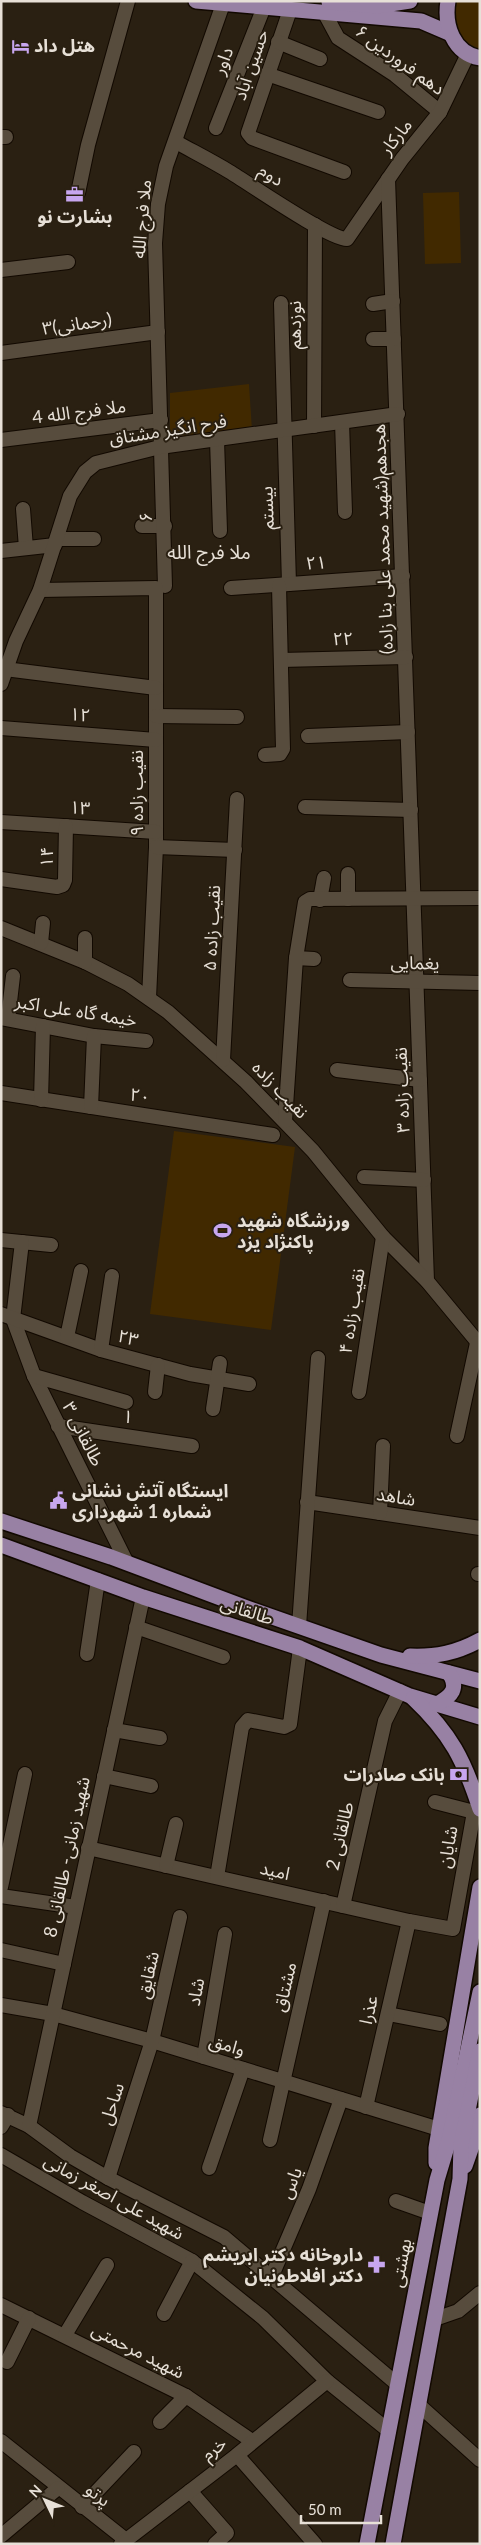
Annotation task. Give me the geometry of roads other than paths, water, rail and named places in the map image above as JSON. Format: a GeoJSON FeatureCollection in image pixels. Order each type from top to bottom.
{"type":"FeatureCollection","features":[{"type":"Feature","properties":{"kind":"main road"},"geometry":{"type":"LineString","coordinates":[[196,1],[290,10],[319,7],[377,6],[410,1]]}},
{"type":"Feature","properties":{"kind":"main road"},"geometry":{"type":"LineString","coordinates":[[448,1],[445,16],[449,33]]}},
{"type":"Feature","properties":{"kind":"main road"},"geometry":{"type":"LineString","coordinates":[[319,7],[421,21],[449,33],[474,56]]}},
{"type":"Feature","properties":{"kind":"main road","name":"طالقانی"},"geometry":{"type":"LineString","coordinates":[[1,1521],[127,1562],[381,1655],[480,1681]]}},
{"type":"Feature","properties":{"kind":"main road","name":"طالقانی"},"geometry":{"type":"LineString","coordinates":[[1,1545],[143,1597],[300,1648],[405,1693],[480,1717]]}},
{"type":"Feature","properties":{"kind":"main road"},"geometry":{"type":"LineString","coordinates":[[381,1655],[436,1657],[464,1648],[480,1640]]}},
{"type":"Feature","properties":{"kind":"main road"},"geometry":{"type":"LineString","coordinates":[[437,1704],[449,1698],[454,1688],[454,1680],[449,1673]]}},
{"type":"Feature","properties":{"kind":"main road"},"geometry":{"type":"LineString","coordinates":[[405,1693],[434,1718],[453,1743],[469,1776],[480,1809]]}},
{"type":"Feature","properties":{"kind":"main road"},"geometry":{"type":"LineString","coordinates":[[437,2180],[436,2148],[480,1887]]}},
{"type":"Feature","properties":{"kind":"main road","name":"بهشتی"},"geometry":{"type":"LineString","coordinates":[[367,2544],[430,2213],[437,2180],[449,2140],[480,1992]]}},
{"type":"Feature","properties":{"kind":"main road"},"geometry":{"type":"LineString","coordinates":[[393,2544],[420,2406],[460,2179],[461,2145],[480,2051]]}},
{"type":"Feature","properties":{"kind":"main road"},"geometry":{"type":"LineString","coordinates":[[460,2179],[476,2148],[480,2115]]}},
{"type":"Feature","properties":{"kind":"street"},"geometry":{"type":"LineString","coordinates":[[78,193],[88,145],[128,1]]}},
{"type":"Feature","properties":{"kind":"street","name":"ملا فرج الله"},"geometry":{"type":"LineString","coordinates":[[160,447],[161,420],[155,243],[158,204],[166,166],[223,4]]}},
{"type":"Feature","properties":{"kind":"street","name":"دهم فروردین ۶"},"geometry":{"type":"LineString","coordinates":[[319,7],[338,38],[395,76],[440,112]]}},
{"type":"Feature","properties":{"kind":"street","name":"داور"},"geometry":{"type":"LineString","coordinates":[[216,128],[264,8]]}},
{"type":"Feature","properties":{"kind":"street","name":"حسین آباد"},"geometry":{"type":"LineString","coordinates":[[290,10],[266,74],[248,133],[252,138],[344,172]]}},
{"type":"Feature","properties":{"kind":"street"},"geometry":{"type":"LineString","coordinates":[[278,42],[320,59]]}},
{"type":"Feature","properties":{"kind":"street","name":"مارکار"},"geometry":{"type":"LineString","coordinates":[[347,239],[388,179],[440,112],[474,56]]}},
{"type":"Feature","properties":{"kind":"street"},"geometry":{"type":"LineString","coordinates":[[266,74],[378,112]]}},
{"type":"Feature","properties":{"kind":"street","name":"دوم"},"geometry":{"type":"LineString","coordinates":[[176,142],[228,171],[315,225],[342,239],[347,239]]}},
{"type":"Feature","properties":{"kind":"street","name":"هجدهم(شهید محمد علی بنا زاده)"},"geometry":{"type":"LineString","coordinates":[[388,179],[398,414],[414,898]]}},
{"type":"Feature","properties":{"kind":"street","name":"نوزدهم"},"geometry":{"type":"LineString","coordinates":[[314,426],[315,225]]}},
{"type":"Feature","properties":{"kind":"street"},"geometry":{"type":"LineString","coordinates":[[1,270],[68,262]]}},
{"type":"Feature","properties":{"kind":"street"},"geometry":{"type":"LineString","coordinates":[[373,304],[393,301]]}},
{"type":"Feature","properties":{"kind":"street","name":"بیستم"},"geometry":{"type":"LineString","coordinates":[[265,755],[280,754],[283,750],[281,660],[284,585],[281,302]]}},
{"type":"Feature","properties":{"kind":"street","name":"۳(رحمانی)"},"geometry":{"type":"LineString","coordinates":[[1,353],[158,332]]}},
{"type":"Feature","properties":{"kind":"street"},"geometry":{"type":"LineString","coordinates":[[373,339],[394,339]]}},
{"type":"Feature","properties":{"kind":"street","name":"فرح انگیز مشتاق"},"geometry":{"type":"LineString","coordinates":[[1,684],[5,669],[40,590],[70,496],[85,472],[100,460],[160,447],[398,414]]}},
{"type":"Feature","properties":{"kind":"street","name":"4 ملا فرج الله"},"geometry":{"type":"LineString","coordinates":[[1,440],[161,420]]}},
{"type":"Feature","properties":{"kind":"street"},"geometry":{"type":"LineString","coordinates":[[342,422],[345,512]]}},
{"type":"Feature","properties":{"kind":"street"},"geometry":{"type":"LineString","coordinates":[[217,440],[220,531]]}},
{"type":"Feature","properties":{"kind":"street","name":"۶"},"geometry":{"type":"LineString","coordinates":[[160,447],[165,526],[161,587]]}},
{"type":"Feature","properties":{"kind":"street"},"geometry":{"type":"LineString","coordinates":[[23,509],[26,548]]}},
{"type":"Feature","properties":{"kind":"street"},"geometry":{"type":"LineString","coordinates":[[142,526],[165,526]]}},
{"type":"Feature","properties":{"kind":"street"},"geometry":{"type":"LineString","coordinates":[[1,551],[56,542],[94,539]]}},
{"type":"Feature","properties":{"kind":"street","name":"۲۱"},"geometry":{"type":"LineString","coordinates":[[231,588],[403,576]]}},
{"type":"Feature","properties":{"kind":"street"},"geometry":{"type":"LineString","coordinates":[[40,590],[161,587]]}},
{"type":"Feature","properties":{"kind":"street","name":"نقیب زاده ۹"},"geometry":{"type":"LineString","coordinates":[[149,998],[156,847],[156,688],[161,587]]}},
{"type":"Feature","properties":{"kind":"street","name":"۲۲"},"geometry":{"type":"LineString","coordinates":[[281,660],[406,657]]}},
{"type":"Feature","properties":{"kind":"street"},"geometry":{"type":"LineString","coordinates":[[5,669],[156,688]]}},
{"type":"Feature","properties":{"kind":"street"},"geometry":{"type":"LineString","coordinates":[[156,716],[237,717]]}},
{"type":"Feature","properties":{"kind":"street","name":"۱۲"},"geometry":{"type":"LineString","coordinates":[[1,728],[156,740]]}},
{"type":"Feature","properties":{"kind":"street"},"geometry":{"type":"LineString","coordinates":[[308,736],[408,732]]}},
{"type":"Feature","properties":{"kind":"street","name":"نقیب زاده ۵"},"geometry":{"type":"LineString","coordinates":[[223,1060],[236,850],[237,799]]}},
{"type":"Feature","properties":{"kind":"street"},"geometry":{"type":"LineString","coordinates":[[305,807],[411,810]]}},
{"type":"Feature","properties":{"kind":"street","name":"۱۳"},"geometry":{"type":"LineString","coordinates":[[1,822],[156,832]]}},
{"type":"Feature","properties":{"kind":"street","name":"۱۴"},"geometry":{"type":"LineString","coordinates":[[1,879],[56,888],[63,885],[65,880],[66,826]]}},
{"type":"Feature","properties":{"kind":"street"},"geometry":{"type":"LineString","coordinates":[[156,847],[236,850]]}},
{"type":"Feature","properties":{"kind":"street"},"geometry":{"type":"LineString","coordinates":[[348,874],[348,899]]}},
{"type":"Feature","properties":{"kind":"street"},"geometry":{"type":"LineString","coordinates":[[320,900],[324,878]]}},
{"type":"Feature","properties":{"kind":"street","name":"نقیب زاده ۳"},"geometry":{"type":"LineString","coordinates":[[414,898],[427,1281]]}},
{"type":"Feature","properties":{"kind":"street"},"geometry":{"type":"LineString","coordinates":[[285,1121],[296,958],[305,902],[310,899],[480,898]]}},
{"type":"Feature","properties":{"kind":"street"},"geometry":{"type":"LineString","coordinates":[[41,943],[43,923]]}},
{"type":"Feature","properties":{"kind":"street","name":"نقیب زاده"},"geometry":{"type":"LineString","coordinates":[[1,928],[85,962],[128,984],[149,998],[223,1060],[313,1151],[383,1237],[427,1281],[478,1344]]}},
{"type":"Feature","properties":{"kind":"street"},"geometry":{"type":"LineString","coordinates":[[85,938],[85,962]]}},
{"type":"Feature","properties":{"kind":"street"},"geometry":{"type":"LineString","coordinates":[[296,958],[314,959]]}},
{"type":"Feature","properties":{"kind":"street"},"geometry":{"type":"LineString","coordinates":[[5,1019],[13,976]]}},
{"type":"Feature","properties":{"kind":"street","name":"یغمایی"},"geometry":{"type":"LineString","coordinates":[[350,980],[480,983]]}},
{"type":"Feature","properties":{"kind":"street","name":"خیمه گاه علی اکبر"},"geometry":{"type":"LineString","coordinates":[[5,1019],[94,1036],[146,1041]]}},
{"type":"Feature","properties":{"kind":"street"},"geometry":{"type":"LineString","coordinates":[[41,1100],[42,1026]]}},
{"type":"Feature","properties":{"kind":"street"},"geometry":{"type":"LineString","coordinates":[[91,1107],[94,1036]]}},
{"type":"Feature","properties":{"kind":"street"},"geometry":{"type":"LineString","coordinates":[[337,1070],[420,1080]]}},
{"type":"Feature","properties":{"kind":"street","name":"۲۰"},"geometry":{"type":"LineString","coordinates":[[1,1094],[273,1135]]}},
{"type":"Feature","properties":{"kind":"street"},"geometry":{"type":"LineString","coordinates":[[364,1177],[424,1180]]}},
{"type":"Feature","properties":{"kind":"street","name":"نقیب زاده ۴"},"geometry":{"type":"LineString","coordinates":[[359,1392],[383,1237]]}},
{"type":"Feature","properties":{"kind":"street"},"geometry":{"type":"LineString","coordinates":[[1,1240],[51,1245]]}},
{"type":"Feature","properties":{"kind":"street"},"geometry":{"type":"LineString","coordinates":[[7,1316],[22,1242]]}},
{"type":"Feature","properties":{"kind":"street"},"geometry":{"type":"LineString","coordinates":[[67,1337],[81,1271]]}},
{"type":"Feature","properties":{"kind":"street"},"geometry":{"type":"LineString","coordinates":[[101,1350],[112,1276]]}},
{"type":"Feature","properties":{"kind":"street","name":"۲۳"},"geometry":{"type":"LineString","coordinates":[[7,1316],[101,1350],[158,1365],[249,1384]]}},
{"type":"Feature","properties":{"kind":"street","name":"طالقانی ۳"},"geometry":{"type":"LineString","coordinates":[[7,1316],[58,1426],[127,1562]]}},
{"type":"Feature","properties":{"kind":"street"},"geometry":{"type":"LineString","coordinates":[[457,1436],[478,1344]]}},
{"type":"Feature","properties":{"kind":"street"},"geometry":{"type":"LineString","coordinates":[[299,1626],[318,1358]]}},
{"type":"Feature","properties":{"kind":"street"},"geometry":{"type":"LineString","coordinates":[[213,1409],[220,1363]]}},
{"type":"Feature","properties":{"kind":"street","name":"۱"},"geometry":{"type":"LineString","coordinates":[[155,1392],[158,1365]]}},
{"type":"Feature","properties":{"kind":"street"},"geometry":{"type":"LineString","coordinates":[[34,1376],[126,1402]]}},
{"type":"Feature","properties":{"kind":"street","name":"۱"},"geometry":{"type":"LineString","coordinates":[[58,1426],[192,1446]]}},
{"type":"Feature","properties":{"kind":"street"},"geometry":{"type":"LineString","coordinates":[[380,1513],[383,1446]]}},
{"type":"Feature","properties":{"kind":"street","name":"شاهد"},"geometry":{"type":"LineString","coordinates":[[307,1502],[480,1528]]}},
{"type":"Feature","properties":{"kind":"street"},"geometry":{"type":"LineString","coordinates":[[87,1654],[98,1580]]}},
{"type":"Feature","properties":{"kind":"street","name":"شهید زمانی- طالقانی 8"},"geometry":{"type":"LineString","coordinates":[[29,2126],[143,1597]]}},
{"type":"Feature","properties":{"kind":"street"},"geometry":{"type":"LineString","coordinates":[[136,1627],[223,1657]]}},
{"type":"Feature","properties":{"kind":"street"},"geometry":{"type":"LineString","coordinates":[[217,1877],[242,1726],[248,1720],[284,1727],[290,1724],[300,1648]]}},
{"type":"Feature","properties":{"kind":"street","name":"طالقانی 2"},"geometry":{"type":"LineString","coordinates":[[344,1906],[385,1721],[405,1693]]}},
{"type":"Feature","properties":{"kind":"street"},"geometry":{"type":"LineString","coordinates":[[114,1730],[160,1738]]}},
{"type":"Feature","properties":{"kind":"street"},"geometry":{"type":"LineString","coordinates":[[1,1887],[25,1774]]}},
{"type":"Feature","properties":{"kind":"street"},"geometry":{"type":"LineString","coordinates":[[104,1776],[152,1786]]}},
{"type":"Feature","properties":{"kind":"street","name":"شایان"},"geometry":{"type":"LineString","coordinates":[[435,1802],[474,1812],[453,1929]]}},
{"type":"Feature","properties":{"kind":"street"},"geometry":{"type":"LineString","coordinates":[[166,1866],[176,1824]]}},
{"type":"Feature","properties":{"kind":"street","name":"امید"},"geometry":{"type":"LineString","coordinates":[[88,1848],[409,1921],[453,1929]]}},
{"type":"Feature","properties":{"kind":"street"},"geometry":{"type":"LineString","coordinates":[[1,1896],[76,1907]]}},
{"type":"Feature","properties":{"kind":"street","name":"مشتاق"},"geometry":{"type":"LineString","coordinates":[[270,2140],[324,1902]]}},
{"type":"Feature","properties":{"kind":"street","name":"شقایق"},"geometry":{"type":"LineString","coordinates":[[152,2041],[180,1917]]}},
{"type":"Feature","properties":{"kind":"street","name":"عذرا"},"geometry":{"type":"LineString","coordinates":[[366,2107],[409,1921]]}},
{"type":"Feature","properties":{"kind":"street","name":"شاد"},"geometry":{"type":"LineString","coordinates":[[204,2057],[225,1934]]}},
{"type":"Feature","properties":{"kind":"street"},"geometry":{"type":"LineString","coordinates":[[1,1950],[64,1964]]}},
{"type":"Feature","properties":{"kind":"street","name":"وامق"},"geometry":{"type":"LineString","coordinates":[[1,2005],[53,2014],[152,2041],[439,2129]]}},
{"type":"Feature","properties":{"kind":"street"},"geometry":{"type":"LineString","coordinates":[[388,2014],[440,2024]]}},
{"type":"Feature","properties":{"kind":"street","name":"ساحل"},"geometry":{"type":"LineString","coordinates":[[108,2178],[152,2041]]}},
{"type":"Feature","properties":{"kind":"street"},"geometry":{"type":"LineString","coordinates":[[209,2168],[243,2069]]}},
{"type":"Feature","properties":{"kind":"street","name":"یاس"},"geometry":{"type":"LineString","coordinates":[[271,2278],[310,2189],[341,2099]]}},
{"type":"Feature","properties":{"kind":"street"},"geometry":{"type":"LineString","coordinates":[[4,2119],[29,2126],[70,2156],[108,2178],[224,2237],[397,2384]]}},
{"type":"Feature","properties":{"kind":"street","name":"شهید علی اصغر زمانی"},"geometry":{"type":"LineString","coordinates":[[1,2155],[82,2202],[192,2261],[263,2318],[327,2380],[389,2431]]}},
{"type":"Feature","properties":{"kind":"street"},"geometry":{"type":"LineString","coordinates":[[396,2201],[430,2213]]}},
{"type":"Feature","properties":{"kind":"street"},"geometry":{"type":"LineString","coordinates":[[164,2314],[192,2261]]}},
{"type":"Feature","properties":{"kind":"street"},"geometry":{"type":"LineString","coordinates":[[65,2335],[107,2265]]}},
{"type":"Feature","properties":{"kind":"street"},"geometry":{"type":"LineString","coordinates":[[435,2319],[458,2311],[480,2293]]}},
{"type":"Feature","properties":{"kind":"street","name":"شهید مرحمتی"},"geometry":{"type":"LineString","coordinates":[[1,2305],[186,2396],[252,2441]]}},
{"type":"Feature","properties":{"kind":"street"},"geometry":{"type":"LineString","coordinates":[[7,2362],[30,2318]]}},
{"type":"Feature","properties":{"kind":"street","name":"خرم"},"geometry":{"type":"LineString","coordinates":[[124,2542],[237,2455],[327,2380]]}},
{"type":"Feature","properties":{"kind":"street"},"geometry":{"type":"LineString","coordinates":[[160,2422],[186,2396]]}},
{"type":"Feature","properties":{"kind":"street"},"geometry":{"type":"LineString","coordinates":[[420,2406],[480,2460]]}},
{"type":"Feature","properties":{"kind":"street","name":"پرتو"},"geometry":{"type":"LineString","coordinates":[[1,2440],[124,2542]]}},
{"type":"Feature","properties":{"kind":"street"},"geometry":{"type":"LineString","coordinates":[[82,2507],[134,2452]]}},
{"type":"Feature","properties":{"kind":"street"},"geometry":{"type":"LineString","coordinates":[[237,2455],[315,2544]]}},
{"type":"Feature","properties":{"kind":"street"},"geometry":{"type":"LineString","coordinates":[[1,2536],[58,2488]]}},
{"type":"Feature","properties":{"kind":"street"},"geometry":{"type":"LineString","coordinates":[[190,2491],[227,2534],[215,2544]]}},
{"type":"Feature","properties":{"kind":"place","name":"هتل داد"},"geometry":{"type":"Point","coordinates":[20,46]}},
{"type":"Feature","properties":{"kind":"place","name":"بشارت نو"},"geometry":{"type":"Point","coordinates":[75,194]}},
{"type":"Feature","properties":{"kind":"place","name":"ورزشگاه شهید پاکنژاد یزد"},"geometry":{"type":"Point","coordinates":[223,1231]}},
{"type":"Feature","properties":{"kind":"place","name":"ایستگاه آتش نشانی شماره 1 شهرداری"},"geometry":{"type":"Point","coordinates":[58,1501]}},
{"type":"Feature","properties":{"kind":"place","name":"بانک صادرات"},"geometry":{"type":"Point","coordinates":[459,1775]}},
{"type":"Feature","properties":{"kind":"place","name":"داروخانه دکتر ابریشم دکتر افلاطونیان"},"geometry":{"type":"Point","coordinates":[377,2265]}},
{"type":"Feature","properties":{"kind":"district","name":"ملا فرج الله"},"geometry":{"type":"Point","coordinates":[209,552]}}]}
